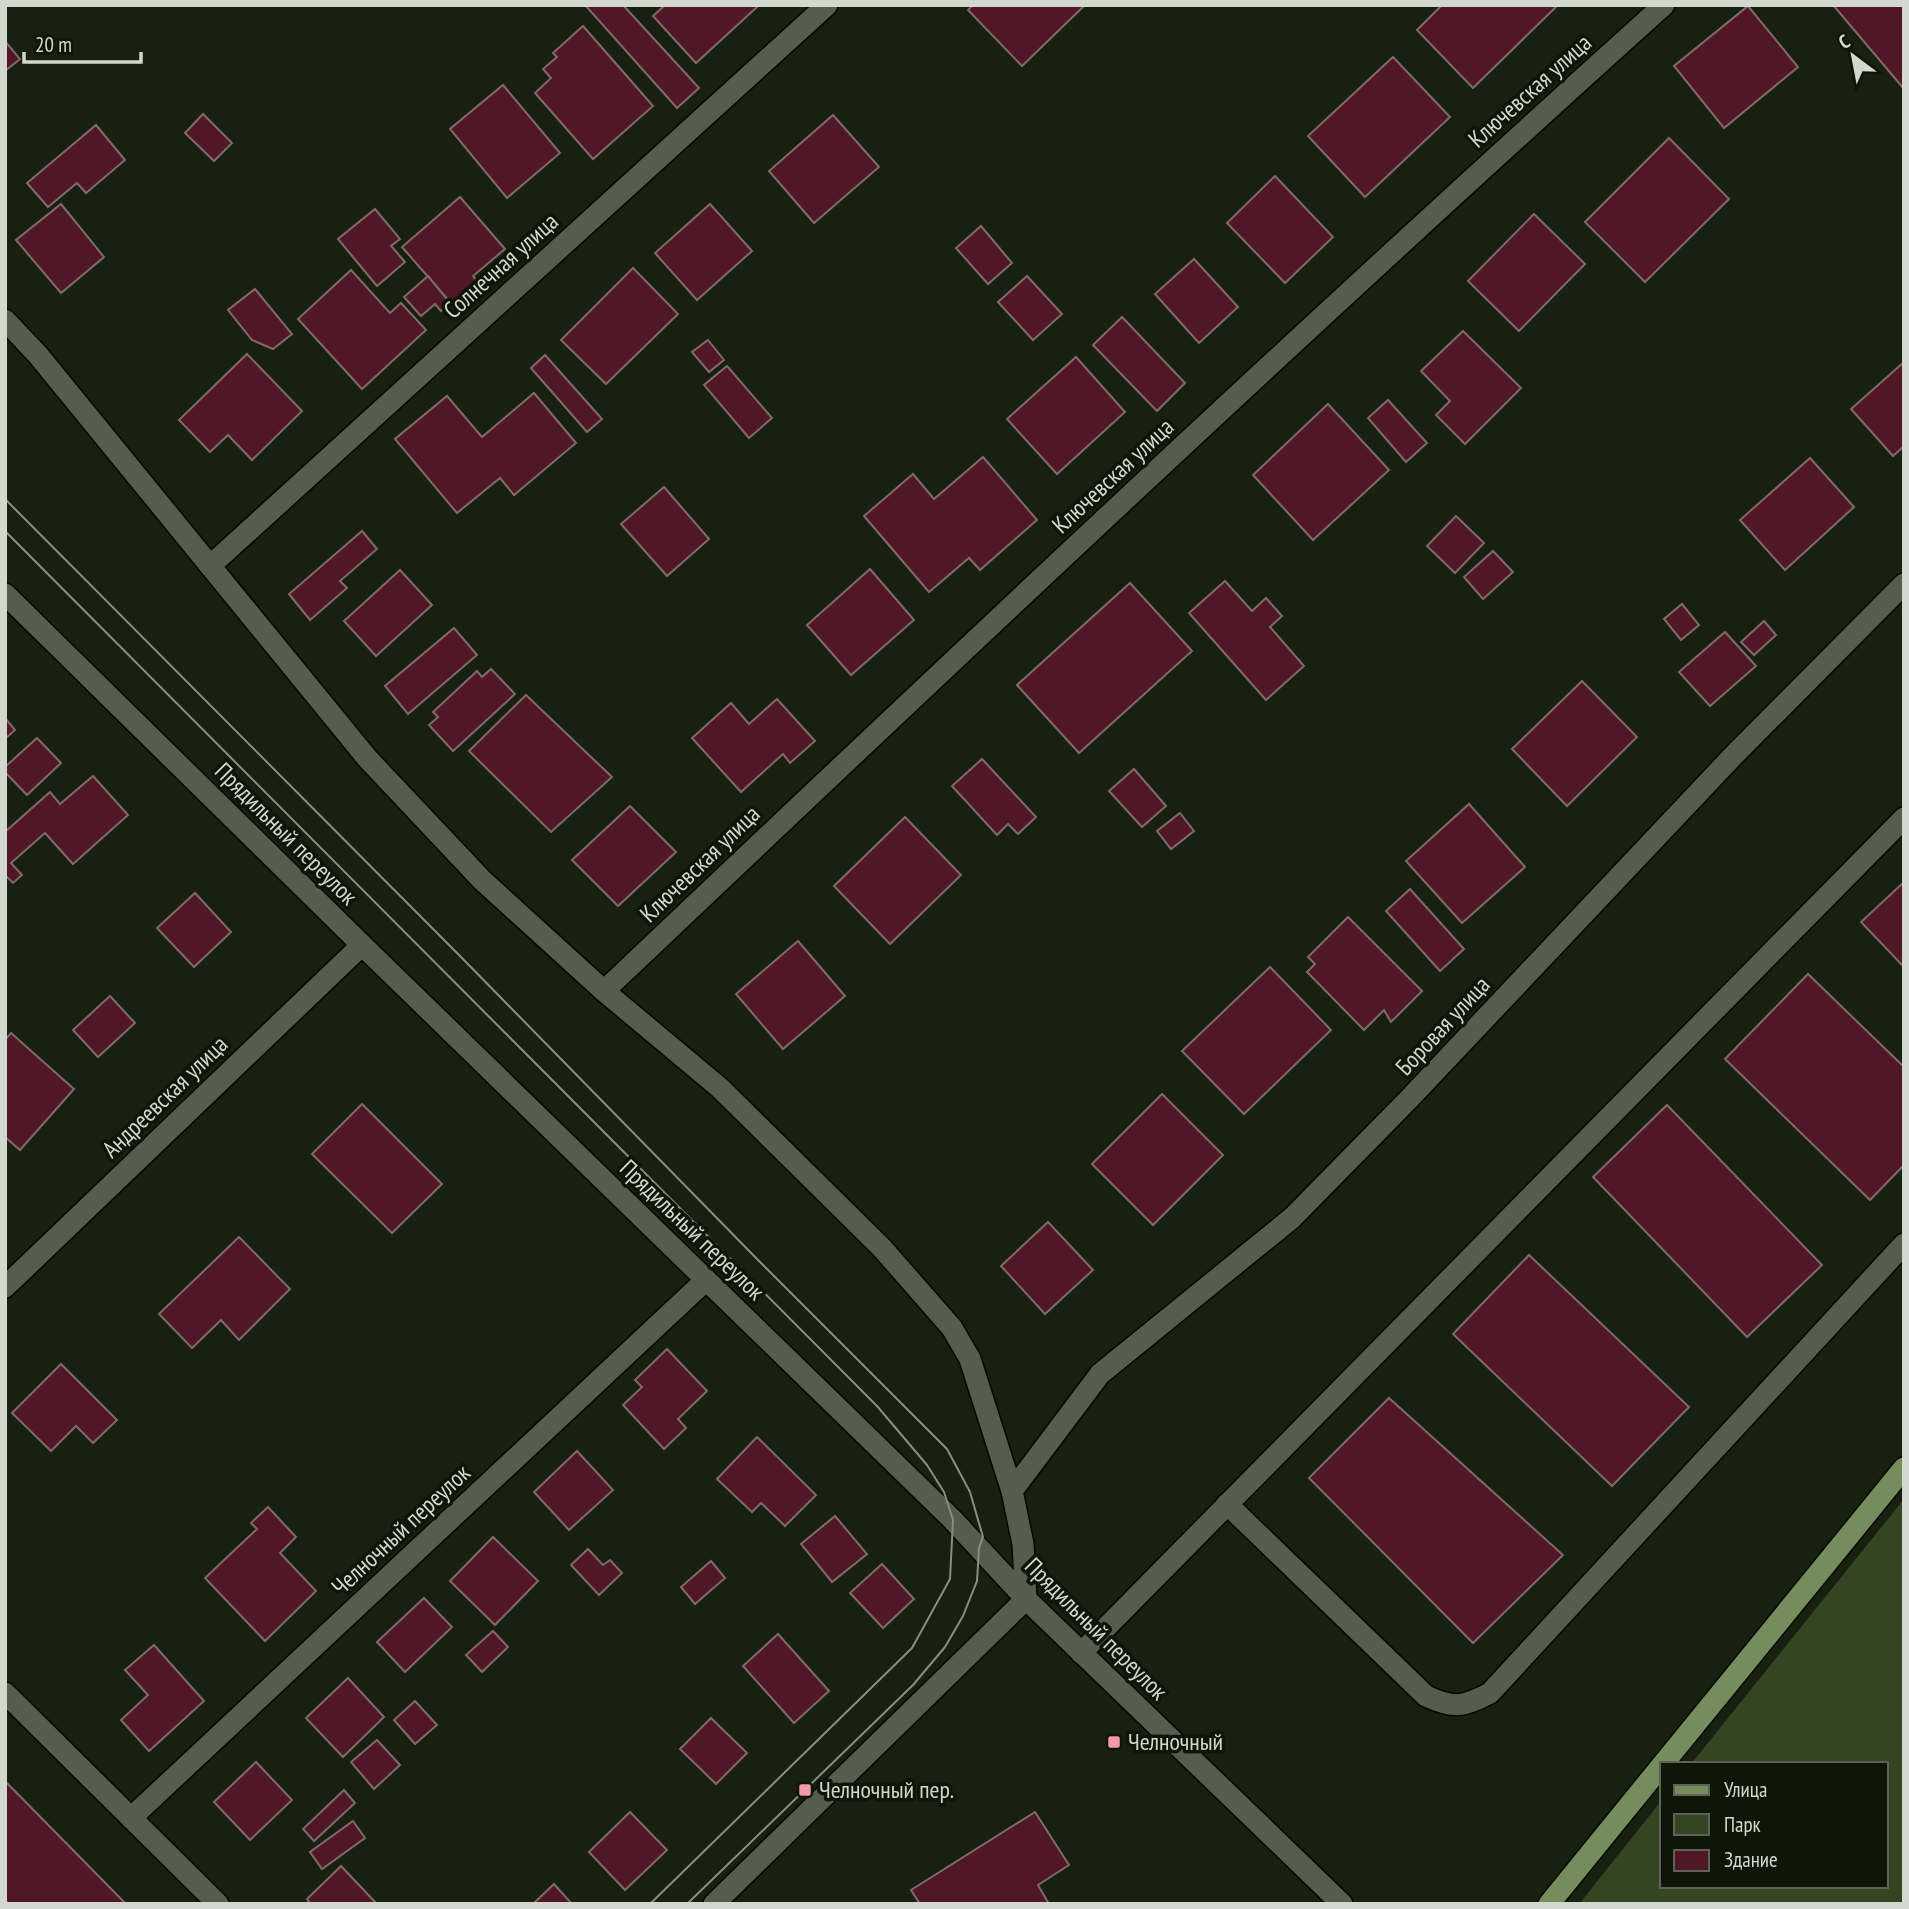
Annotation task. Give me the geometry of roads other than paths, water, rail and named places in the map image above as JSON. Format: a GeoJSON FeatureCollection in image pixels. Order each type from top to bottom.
{"type":"FeatureCollection","features":[{"type":"Feature","properties":{"kind":"main road"},"geometry":{"type":"LineString","coordinates":[[1665,1762],[1904,1468]]}},
{"type":"Feature","properties":{"kind":"main road"},"geometry":{"type":"LineString","coordinates":[[1549,1904],[1660,1768]]}},
{"type":"Feature","properties":{"kind":"street","name":"Солнечная улица"},"geometry":{"type":"LineString","coordinates":[[210,566],[827,5]]}},
{"type":"Feature","properties":{"kind":"street","name":"Ключевская улица"},"geometry":{"type":"LineString","coordinates":[[604,991],[936,676],[1427,219],[1664,5]]}},
{"type":"Feature","properties":{"kind":"street"},"geometry":{"type":"LineString","coordinates":[[5,320],[38,355],[367,758],[482,880],[604,991],[729,1097],[882,1248],[953,1328],[970,1359],[1012,1491],[1023,1544],[1026,1599],[714,1904]]}},
{"type":"Feature","properties":{"kind":"street","name":"Боровая улица"},"geometry":{"type":"LineString","coordinates":[[1012,1491],[1100,1374],[1292,1218],[1409,1099],[1732,757],[1904,584]]}},
{"type":"Feature","properties":{"kind":"street","name":"Прядильный переулок"},"geometry":{"type":"LineString","coordinates":[[7,600],[953,1520],[1026,1599],[1342,1904]]}},
{"type":"Feature","properties":{"kind":"street"},"geometry":{"type":"LineString","coordinates":[[1081,1653],[1904,818]]}},
{"type":"Feature","properties":{"kind":"street","name":"Андреевская улица"},"geometry":{"type":"LineString","coordinates":[[5,1287],[362,945]]}},
{"type":"Feature","properties":{"kind":"street"},"geometry":{"type":"LineString","coordinates":[[1227,1504],[1426,1696],[1446,1705],[1469,1705],[1490,1693],[1904,1244]]}},
{"type":"Feature","properties":{"kind":"street","name":"Челночный переулок"},"geometry":{"type":"LineString","coordinates":[[131,1818],[706,1280]]}},
{"type":"Feature","properties":{"kind":"street"},"geometry":{"type":"LineString","coordinates":[[5,1693],[218,1904]]}},
{"type":"Feature","properties":{"kind":"tram line"},"geometry":{"type":"LineString","coordinates":[[5,499],[947,1449],[970,1492],[983,1537],[979,1548],[977,1581],[963,1616],[945,1647],[913,1685],[687,1904]]}},
{"type":"Feature","properties":{"kind":"tram line"},"geometry":{"type":"LineString","coordinates":[[5,531],[877,1406],[927,1465],[944,1492],[953,1520],[950,1579],[912,1648],[650,1904]]}},
{"type":"Feature","properties":{"kind":"place","name":"Челночный"},"geometry":{"type":"Point","coordinates":[1114,1742]}},
{"type":"Feature","properties":{"kind":"place","name":"Челночный пер."},"geometry":{"type":"Point","coordinates":[805,1790]}}]}
